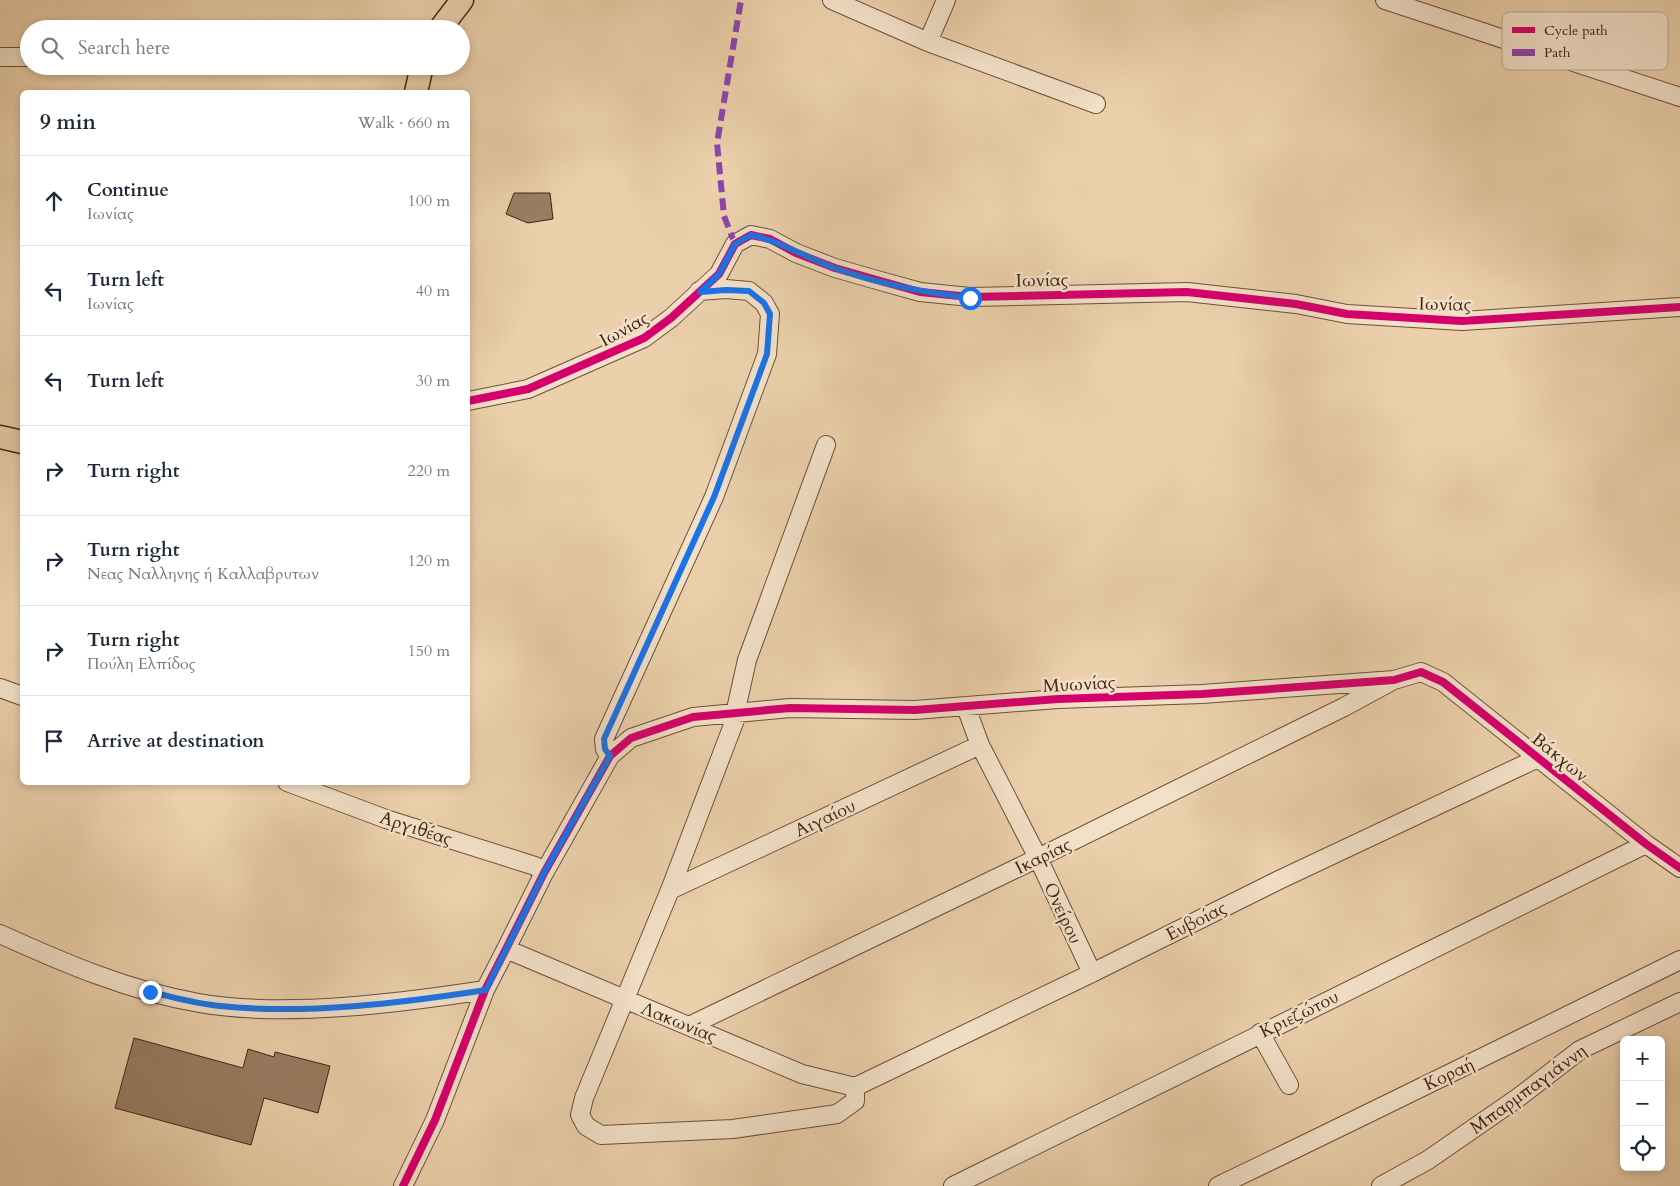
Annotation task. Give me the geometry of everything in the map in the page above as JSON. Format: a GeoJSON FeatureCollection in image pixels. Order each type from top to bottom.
{"type":"FeatureCollection","features":[{"type":"Feature","properties":{"kind":"main road"},"geometry":{"type":"LineString","coordinates":[[447,20],[462,0]]}},
{"type":"Feature","properties":{"kind":"main road"},"geometry":{"type":"LineString","coordinates":[[416,90],[420,75]]}},
{"type":"Feature","properties":{"kind":"main road"},"geometry":{"type":"LineString","coordinates":[[0,437],[20,442]]}},
{"type":"Feature","properties":{"kind":"street"},"geometry":{"type":"LineString","coordinates":[[832,0],[928,42],[1096,104]]}},
{"type":"Feature","properties":{"kind":"street"},"geometry":{"type":"LineString","coordinates":[[928,42],[946,0]]}},
{"type":"Feature","properties":{"kind":"street"},"geometry":{"type":"LineString","coordinates":[[1385,0],[1502,39]]}},
{"type":"Feature","properties":{"kind":"street"},"geometry":{"type":"LineString","coordinates":[[0,57],[20,58]]}},
{"type":"Feature","properties":{"kind":"street"},"geometry":{"type":"LineString","coordinates":[[1596,70],[1680,98]]}},
{"type":"Feature","properties":{"kind":"street","name":"Ιωνίας"},"geometry":{"type":"LineString","coordinates":[[470,401],[528,389],[614,353],[644,338],[671,318],[719,274],[735,244],[751,235],[770,239],[796,253],[827,265],[877,280],[920,292],[970,298],[1187,292],[1296,304],[1348,314],[1462,321],[1680,307]]}},
{"type":"Feature","properties":{"kind":"street"},"geometry":{"type":"LineString","coordinates":[[610,756],[605,749],[604,739],[714,497],[767,354],[770,320],[764,303],[749,291],[700,292]]}},
{"type":"Feature","properties":{"kind":"street"},"geometry":{"type":"LineString","coordinates":[[826,446],[747,660],[737,705],[738,712],[670,890],[584,1098],[580,1115],[586,1126],[601,1135],[733,1129],[837,1114],[855,1101],[855,1087]]}},
{"type":"Feature","properties":{"kind":"street","name":"Μυωνίας"},"geometry":{"type":"LineString","coordinates":[[403,1186],[448,1088],[486,990],[544,873],[610,756],[631,738],[693,716],[738,712],[790,708],[915,710],[1058,699],[1202,694],[1394,680],[1420,672]]}},
{"type":"Feature","properties":{"kind":"street","name":"Βάκχων"},"geometry":{"type":"LineString","coordinates":[[1420,672],[1443,682],[1646,844],[1680,868]]}},
{"type":"Feature","properties":{"kind":"street","name":"Ικαρίας"},"geometry":{"type":"LineString","coordinates":[[688,1026],[1038,858],[1344,707],[1394,680]]}},
{"type":"Feature","properties":{"kind":"street"},"geometry":{"type":"LineString","coordinates":[[0,688],[20,695]]}},
{"type":"Feature","properties":{"kind":"street","name":"Ονείρου"},"geometry":{"type":"LineString","coordinates":[[966,707],[980,746],[1038,858],[1092,974]]}},
{"type":"Feature","properties":{"kind":"street","name":"Αιγαίου"},"geometry":{"type":"LineString","coordinates":[[670,890],[980,746]]}},
{"type":"Feature","properties":{"kind":"street","name":"Ευβοίας"},"geometry":{"type":"LineString","coordinates":[[855,1087],[1092,974],[1279,880],[1538,758]]}},
{"type":"Feature","properties":{"kind":"street","name":"Αργιθέας"},"geometry":{"type":"LineString","coordinates":[[295,785],[386,819],[535,866],[544,873]]}},
{"type":"Feature","properties":{"kind":"street","name":"Κριεζώτου"},"geometry":{"type":"LineString","coordinates":[[952,1186],[1646,844]]}},
{"type":"Feature","properties":{"kind":"street"},"geometry":{"type":"LineString","coordinates":[[0,934],[108,980],[198,1003],[222,1006],[297,1008],[350,1005],[439,997],[486,990]]}},
{"type":"Feature","properties":{"kind":"street","name":"Λακωνίας"},"geometry":{"type":"LineString","coordinates":[[506,949],[802,1074],[855,1087]]}},
{"type":"Feature","properties":{"kind":"street","name":"Κοραή"},"geometry":{"type":"LineString","coordinates":[[1218,1186],[1363,1114],[1488,1056],[1680,960]]}},
{"type":"Feature","properties":{"kind":"street","name":"Μπαρμπαγιάννη"},"geometry":{"type":"LineString","coordinates":[[1381,1186],[1428,1160],[1580,1050],[1599,1039],[1680,1002]]}},
{"type":"Feature","properties":{"kind":"street"},"geometry":{"type":"LineString","coordinates":[[1260,1033],[1289,1085]]}},
{"type":"Feature","properties":{"kind":"building"},"geometry":{"type":"Polygon","coordinates":[[[514,193],[550,193],[553,219],[528,223],[506,214],[514,193]]]}},
{"type":"Feature","properties":{"kind":"building"},"geometry":{"type":"Polygon","coordinates":[[[134,1038],[243,1068],[248,1049],[274,1057],[275,1052],[330,1066],[318,1113],[264,1098],[251,1145],[115,1108],[134,1038]]]}},
{"type":"Feature","properties":{"kind":"marked path"},"geometry":{"type":"LineString","coordinates":[[735,244],[724,216],[717,143],[741,0]]}},
{"type":"Feature","properties":{"kind":"cycle path"},"geometry":{"type":"LineString","coordinates":[[470,401],[528,389],[644,338],[671,318],[719,274],[735,244],[751,235],[770,239],[796,253],[835,268],[877,280],[920,292],[970,297],[1187,292],[1296,304],[1347,314],[1462,321],[1680,307]]}},
{"type":"Feature","properties":{"kind":"cycle path"},"geometry":{"type":"LineString","coordinates":[[403,1186],[435,1120],[485,990],[544,873],[610,756],[631,738],[693,717],[790,708],[915,710],[1058,699],[1202,694],[1394,680],[1421,672],[1443,682],[1646,844],[1680,868]]}},
{"type":"Feature","properties":{"kind":"route"},"geometry":{"type":"LineString","coordinates":[[150,992],[198,1003],[222,1006],[297,1008],[439,997],[486,990],[544,873],[610,756],[605,749],[604,739],[714,497],[767,354],[770,314],[764,303],[749,291],[700,292],[719,274],[735,244],[751,235],[770,239],[796,253],[835,268],[920,292],[970,298]]}}]}
